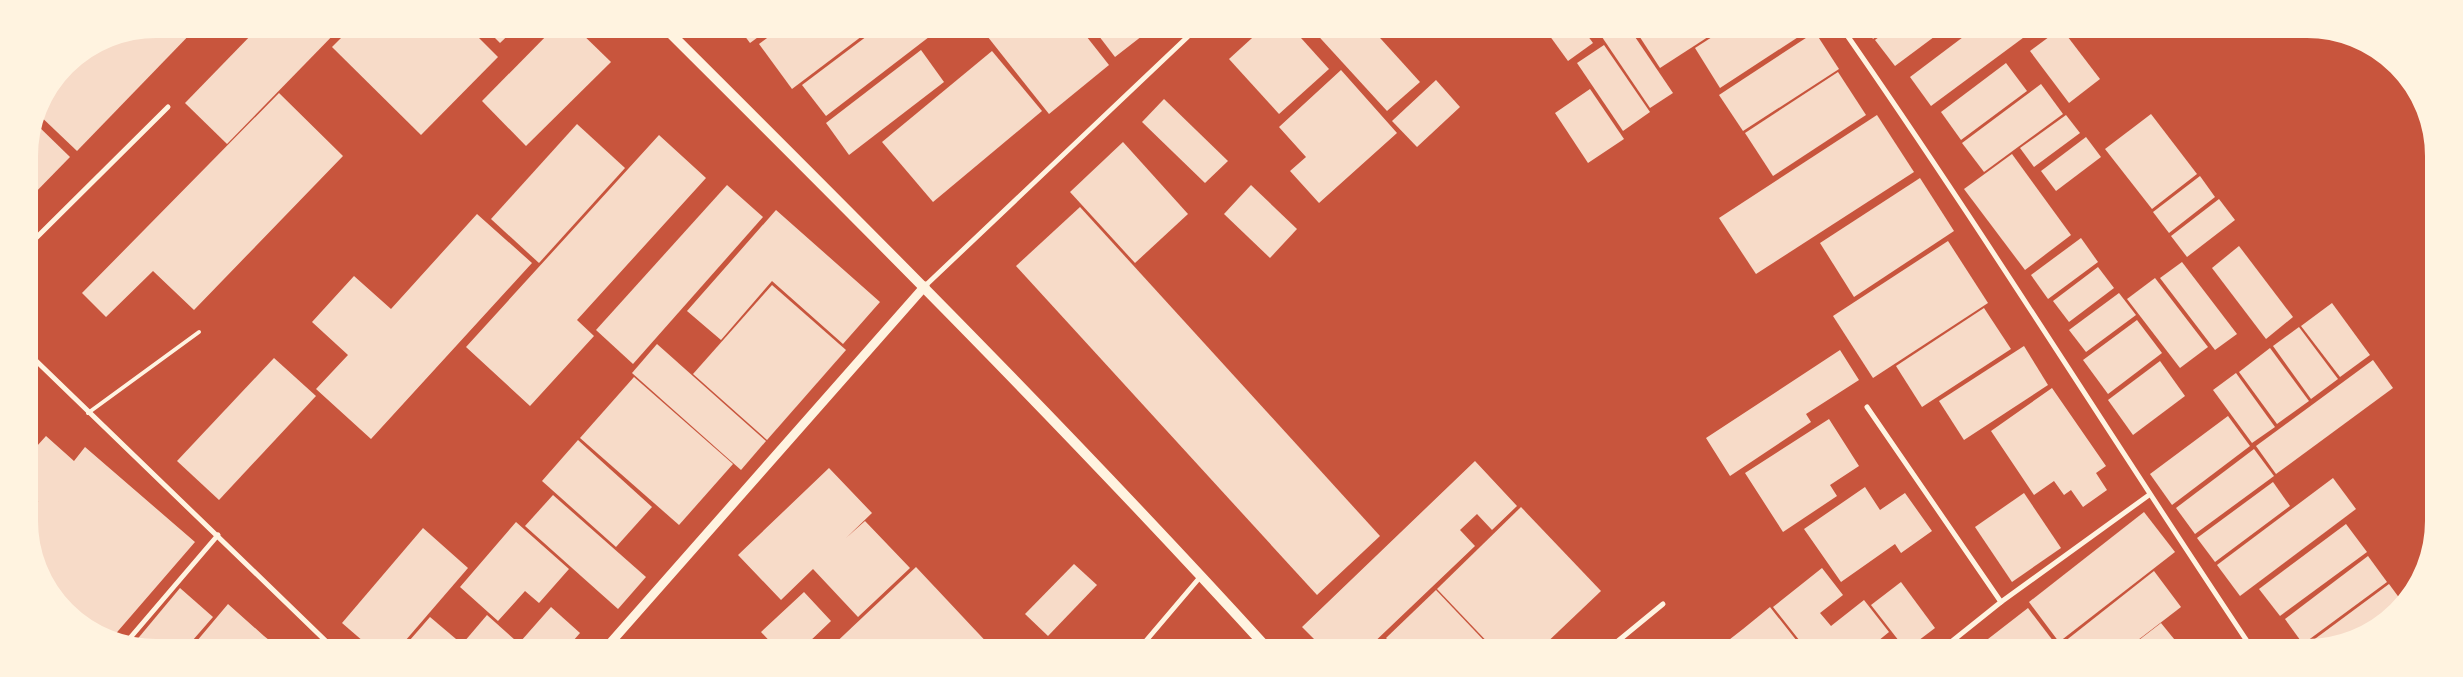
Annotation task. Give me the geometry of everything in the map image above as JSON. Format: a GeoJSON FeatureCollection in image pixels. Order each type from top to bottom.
{"type":"FeatureCollection","features":[{"type":"Feature","properties":{"kind":"main road"},"geometry":{"type":"LineString","coordinates":[[672,35],[925,286],[1262,642]]}},
{"type":"Feature","properties":{"kind":"street"},"geometry":{"type":"LineString","coordinates":[[611,642],[925,286],[1191,35]]}},
{"type":"Feature","properties":{"kind":"street"},"geometry":{"type":"LineString","coordinates":[[1847,35],[2248,642]]}},
{"type":"Feature","properties":{"kind":"street"},"geometry":{"type":"LineString","coordinates":[[35,239],[168,107]]}},
{"type":"Feature","properties":{"kind":"street"},"geometry":{"type":"LineString","coordinates":[[35,359],[88,413],[218,535],[327,642]]}},
{"type":"Feature","properties":{"kind":"street"},"geometry":{"type":"LineString","coordinates":[[1866,407],[2001,602]]}},
{"type":"Feature","properties":{"kind":"street"},"geometry":{"type":"LineString","coordinates":[[1951,642],[2001,602],[2149,495]]}},
{"type":"Feature","properties":{"kind":"street"},"geometry":{"type":"LineString","coordinates":[[129,639],[218,535]]}},
{"type":"Feature","properties":{"kind":"street"},"geometry":{"type":"LineString","coordinates":[[1145,642],[1201,576]]}},
{"type":"Feature","properties":{"kind":"street"},"geometry":{"type":"LineString","coordinates":[[1617,642],[1663,604]]}},
{"type":"Feature","properties":{"kind":"lane"},"geometry":{"type":"LineString","coordinates":[[88,413],[199,332]]}},
{"type":"Feature","properties":{"kind":"building"},"geometry":{"type":"Polygon","coordinates":[[[189,35],[77,151],[42,117],[55,89],[76,65],[89,55],[117,41],[141,36],[189,35]]]}},
{"type":"Feature","properties":{"kind":"building"},"geometry":{"type":"Polygon","coordinates":[[[251,35],[333,35],[227,144],[185,103],[251,35]]]}},
{"type":"Feature","properties":{"kind":"building"},"geometry":{"type":"Polygon","coordinates":[[[344,35],[476,35],[498,57],[421,135],[332,47],[344,35]]]}},
{"type":"Feature","properties":{"kind":"building"},"geometry":{"type":"Polygon","coordinates":[[[492,35],[508,35],[500,43],[492,35]]]}},
{"type":"Feature","properties":{"kind":"building"},"geometry":{"type":"Polygon","coordinates":[[[547,35],[583,35],[611,62],[526,146],[482,101],[547,35]]]}},
{"type":"Feature","properties":{"kind":"building"},"geometry":{"type":"Polygon","coordinates":[[[744,35],[761,35],[750,43],[744,35]]]}},
{"type":"Feature","properties":{"kind":"building"},"geometry":{"type":"Polygon","coordinates":[[[771,35],[863,35],[792,89],[759,44],[771,35]]]}},
{"type":"Feature","properties":{"kind":"building"},"geometry":{"type":"Polygon","coordinates":[[[868,35],[932,35],[826,116],[802,85],[868,35]]]}},
{"type":"Feature","properties":{"kind":"building"},"geometry":{"type":"Polygon","coordinates":[[[986,35],[1085,35],[1109,65],[1049,114],[986,35]]]}},
{"type":"Feature","properties":{"kind":"building"},"geometry":{"type":"Polygon","coordinates":[[[1098,35],[1141,35],[1142,36],[1115,57],[1098,35]]]}},
{"type":"Feature","properties":{"kind":"building"},"geometry":{"type":"Polygon","coordinates":[[[1255,35],[1298,35],[1329,69],[1279,114],[1229,59],[1255,35]]]}},
{"type":"Feature","properties":{"kind":"building"},"geometry":{"type":"Polygon","coordinates":[[[1317,35],[1377,35],[1420,82],[1387,111],[1317,35]]]}},
{"type":"Feature","properties":{"kind":"building"},"geometry":{"type":"Polygon","coordinates":[[[1549,35],[1587,35],[1593,43],[1568,61],[1549,35]]]}},
{"type":"Feature","properties":{"kind":"building"},"geometry":{"type":"Polygon","coordinates":[[[1605,35],[1634,35],[1673,93],[1650,108],[1602,37],[1605,35]]]}},
{"type":"Feature","properties":{"kind":"building"},"geometry":{"type":"Polygon","coordinates":[[[1639,35],[1711,35],[1660,68],[1639,35]]]}},
{"type":"Feature","properties":{"kind":"building"},"geometry":{"type":"Polygon","coordinates":[[[1715,35],[1801,35],[1720,88],[1695,48],[1715,35]]]}},
{"type":"Feature","properties":{"kind":"building"},"geometry":{"type":"Polygon","coordinates":[[[1810,35],[1817,35],[1839,69],[1743,131],[1719,95],[1810,35]]]}},
{"type":"Feature","properties":{"kind":"building"},"geometry":{"type":"Polygon","coordinates":[[[1882,35],[1937,35],[1895,66],[1875,40],[1882,35]]]}},
{"type":"Feature","properties":{"kind":"building"},"geometry":{"type":"Polygon","coordinates":[[[1966,35],[2027,35],[1931,106],[1910,77],[1966,35]]]}},
{"type":"Feature","properties":{"kind":"building"},"geometry":{"type":"Polygon","coordinates":[[[2052,35],[2066,35],[2100,79],[2069,103],[2030,51],[2052,35]]]}},
{"type":"Feature","properties":{"kind":"building"},"geometry":{"type":"Polygon","coordinates":[[[1604,45],[1650,112],[1623,131],[1577,63],[1604,45]]]}},
{"type":"Feature","properties":{"kind":"building"},"geometry":{"type":"Polygon","coordinates":[[[921,50],[944,82],[849,155],[826,123],[921,50]]]}},
{"type":"Feature","properties":{"kind":"building"},"geometry":{"type":"Polygon","coordinates":[[[992,51],[1042,111],[933,202],[882,142],[992,51]]]}},
{"type":"Feature","properties":{"kind":"building"},"geometry":{"type":"Polygon","coordinates":[[[2006,63],[2027,91],[1961,140],[1941,112],[2006,63]]]}},
{"type":"Feature","properties":{"kind":"building"},"geometry":{"type":"Polygon","coordinates":[[[1341,70],[1397,133],[1319,203],[1290,171],[1306,157],[1279,127],[1341,70]]]}},
{"type":"Feature","properties":{"kind":"building"},"geometry":{"type":"Polygon","coordinates":[[[1838,72],[1866,115],[1773,176],[1745,133],[1838,72]]]}},
{"type":"Feature","properties":{"kind":"building"},"geometry":{"type":"Polygon","coordinates":[[[1436,80],[1460,107],[1417,147],[1392,121],[1436,80]]]}},
{"type":"Feature","properties":{"kind":"building"},"geometry":{"type":"Polygon","coordinates":[[[2041,84],[2063,114],[1984,172],[1962,143],[2041,84]]]}},
{"type":"Feature","properties":{"kind":"building"},"geometry":{"type":"Polygon","coordinates":[[[1590,89],[1624,139],[1588,163],[1555,113],[1590,89]]]}},
{"type":"Feature","properties":{"kind":"building"},"geometry":{"type":"Polygon","coordinates":[[[279,93],[343,156],[194,310],[153,271],[106,317],[82,293],[279,93]]]}},
{"type":"Feature","properties":{"kind":"building"},"geometry":{"type":"Polygon","coordinates":[[[1164,99],[1228,161],[1205,183],[1142,122],[1164,99]]]}},
{"type":"Feature","properties":{"kind":"building"},"geometry":{"type":"Polygon","coordinates":[[[2151,114],[2197,174],[2152,209],[2105,149],[2151,114]]]}},
{"type":"Feature","properties":{"kind":"building"},"geometry":{"type":"Polygon","coordinates":[[[1877,115],[1914,172],[1756,274],[1719,218],[1877,115]]]}},
{"type":"Feature","properties":{"kind":"building"},"geometry":{"type":"Polygon","coordinates":[[[2066,115],[2080,133],[2034,167],[2020,148],[2066,115]]]}},
{"type":"Feature","properties":{"kind":"building"},"geometry":{"type":"Polygon","coordinates":[[[577,124],[625,168],[539,263],[491,219],[577,124]]]}},
{"type":"Feature","properties":{"kind":"building"},"geometry":{"type":"Polygon","coordinates":[[[39,126],[70,157],[35,193],[35,148],[39,126]]]}},
{"type":"Feature","properties":{"kind":"building"},"geometry":{"type":"Polygon","coordinates":[[[659,135],[706,178],[577,320],[594,336],[530,406],[466,347],[659,135]]]}},
{"type":"Feature","properties":{"kind":"building"},"geometry":{"type":"Polygon","coordinates":[[[2086,137],[2101,157],[2056,191],[2041,171],[2086,137]]]}},
{"type":"Feature","properties":{"kind":"building"},"geometry":{"type":"Polygon","coordinates":[[[1123,142],[1188,214],[1135,263],[1070,192],[1123,142]]]}},
{"type":"Feature","properties":{"kind":"building"},"geometry":{"type":"Polygon","coordinates":[[[2012,154],[2071,235],[2025,270],[1964,189],[2012,154]]]}},
{"type":"Feature","properties":{"kind":"building"},"geometry":{"type":"Polygon","coordinates":[[[2200,176],[2215,197],[2169,233],[2153,212],[2200,176]]]}},
{"type":"Feature","properties":{"kind":"building"},"geometry":{"type":"Polygon","coordinates":[[[1920,178],[1954,231],[1854,297],[1820,243],[1920,178]]]}},
{"type":"Feature","properties":{"kind":"building"},"geometry":{"type":"Polygon","coordinates":[[[727,185],[763,217],[633,364],[596,330],[727,185]]]}},
{"type":"Feature","properties":{"kind":"building"},"geometry":{"type":"Polygon","coordinates":[[[1251,185],[1297,229],[1270,258],[1224,214],[1251,185]]]}},
{"type":"Feature","properties":{"kind":"building"},"geometry":{"type":"Polygon","coordinates":[[[2219,199],[2235,220],[2187,257],[2171,236],[2219,199]]]}},
{"type":"Feature","properties":{"kind":"building"},"geometry":{"type":"Polygon","coordinates":[[[1080,207],[1380,536],[1317,595],[1016,266],[1080,207]]]}},
{"type":"Feature","properties":{"kind":"building"},"geometry":{"type":"Polygon","coordinates":[[[776,210],[880,302],[843,344],[772,281],[721,340],[687,311],[776,210]]]}},
{"type":"Feature","properties":{"kind":"building"},"geometry":{"type":"Polygon","coordinates":[[[477,214],[532,263],[371,439],[316,389],[348,355],[312,322],[354,276],[391,309],[477,214]]]}},
{"type":"Feature","properties":{"kind":"building"},"geometry":{"type":"Polygon","coordinates":[[[2081,238],[2098,262],[2048,299],[2031,275],[2081,238]]]}},
{"type":"Feature","properties":{"kind":"building"},"geometry":{"type":"Polygon","coordinates":[[[1948,241],[1988,303],[1873,378],[1833,316],[1948,241]]]}},
{"type":"Feature","properties":{"kind":"building"},"geometry":{"type":"Polygon","coordinates":[[[2239,246],[2293,317],[2266,339],[2212,268],[2239,246]]]}},
{"type":"Feature","properties":{"kind":"building"},"geometry":{"type":"Polygon","coordinates":[[[2182,262],[2237,334],[2215,350],[2160,278],[2182,262]]]}},
{"type":"Feature","properties":{"kind":"building"},"geometry":{"type":"Polygon","coordinates":[[[2098,267],[2114,288],[2069,322],[2053,301],[2098,267]]]}},
{"type":"Feature","properties":{"kind":"building"},"geometry":{"type":"Polygon","coordinates":[[[2155,278],[2208,347],[2180,368],[2127,299],[2155,278]]]}},
{"type":"Feature","properties":{"kind":"building"},"geometry":{"type":"Polygon","coordinates":[[[772,285],[846,350],[767,440],[693,374],[772,285]]]}},
{"type":"Feature","properties":{"kind":"building"},"geometry":{"type":"Polygon","coordinates":[[[2119,293],[2136,315],[2086,352],[2069,330],[2119,293]]]}},
{"type":"Feature","properties":{"kind":"building"},"geometry":{"type":"Polygon","coordinates":[[[2332,303],[2370,355],[2340,377],[2301,326],[2332,303]]]}},
{"type":"Feature","properties":{"kind":"building"},"geometry":{"type":"Polygon","coordinates":[[[1984,308],[2011,349],[1922,407],[1896,366],[1984,308]]]}},
{"type":"Feature","properties":{"kind":"building"},"geometry":{"type":"Polygon","coordinates":[[[2137,320],[2162,353],[2108,394],[2083,360],[2137,320]]]}},
{"type":"Feature","properties":{"kind":"building"},"geometry":{"type":"Polygon","coordinates":[[[2299,327],[2338,379],[2311,399],[2273,346],[2299,327]]]}},
{"type":"Feature","properties":{"kind":"building"},"geometry":{"type":"Polygon","coordinates":[[[657,344],[766,441],[741,470],[632,373],[657,344]]]}},
{"type":"Feature","properties":{"kind":"building"},"geometry":{"type":"Polygon","coordinates":[[[2024,346],[2048,385],[1964,440],[1939,401],[2024,346]]]}},
{"type":"Feature","properties":{"kind":"building"},"geometry":{"type":"Polygon","coordinates":[[[2270,348],[2309,401],[2277,424],[2239,372],[2270,348]]]}},
{"type":"Feature","properties":{"kind":"building"},"geometry":{"type":"Polygon","coordinates":[[[1840,350],[1859,380],[1806,414],[1811,422],[1730,476],[1706,438],[1840,350]]]}},
{"type":"Feature","properties":{"kind":"building"},"geometry":{"type":"Polygon","coordinates":[[[274,358],[316,396],[219,500],[177,461],[274,358]]]}},
{"type":"Feature","properties":{"kind":"building"},"geometry":{"type":"Polygon","coordinates":[[[2373,360],[2393,388],[2276,474],[2256,446],[2373,360]]]}},
{"type":"Feature","properties":{"kind":"building"},"geometry":{"type":"Polygon","coordinates":[[[2160,361],[2185,396],[2133,435],[2108,400],[2160,361]]]}},
{"type":"Feature","properties":{"kind":"building"},"geometry":{"type":"Polygon","coordinates":[[[2236,373],[2275,427],[2252,443],[2213,390],[2236,373]]]}},
{"type":"Feature","properties":{"kind":"building"},"geometry":{"type":"Polygon","coordinates":[[[634,377],[733,464],[679,525],[580,438],[634,377]]]}},
{"type":"Feature","properties":{"kind":"building"},"geometry":{"type":"Polygon","coordinates":[[[2052,388],[2106,466],[2096,473],[2107,490],[2083,507],[2071,490],[2064,495],[2054,481],[2034,495],[1991,431],[2052,388]]]}},
{"type":"Feature","properties":{"kind":"building"},"geometry":{"type":"Polygon","coordinates":[[[2228,416],[2250,446],[2172,505],[2150,474],[2228,416]]]}},
{"type":"Feature","properties":{"kind":"building"},"geometry":{"type":"Polygon","coordinates":[[[1829,419],[1859,466],[1830,485],[1837,496],[1783,532],[1745,473],[1829,419]]]}},
{"type":"Feature","properties":{"kind":"building"},"geometry":{"type":"Polygon","coordinates":[[[46,436],[74,461],[85,447],[195,542],[115,635],[82,617],[60,595],[41,560],[37,544],[35,521],[35,506],[39,501],[35,505],[35,448],[46,436]]]}},
{"type":"Feature","properties":{"kind":"building"},"geometry":{"type":"Polygon","coordinates":[[[578,440],[652,507],[616,547],[542,481],[578,440]]]}},
{"type":"Feature","properties":{"kind":"building"},"geometry":{"type":"Polygon","coordinates":[[[2254,449],[2274,476],[2195,534],[2176,508],[2254,449]]]}},
{"type":"Feature","properties":{"kind":"building"},"geometry":{"type":"Polygon","coordinates":[[[1475,461],[1517,506],[1492,530],[1477,514],[1460,530],[1475,546],[1374,642],[1317,642],[1302,627],[1475,461]]]}},
{"type":"Feature","properties":{"kind":"building"},"geometry":{"type":"Polygon","coordinates":[[[829,468],[872,513],[846,538],[865,521],[910,568],[858,617],[813,569],[781,600],[738,555],[829,468]]]}},
{"type":"Feature","properties":{"kind":"building"},"geometry":{"type":"Polygon","coordinates":[[[2333,478],[2356,509],[2240,596],[2217,565],[2333,478]]]}},
{"type":"Feature","properties":{"kind":"building"},"geometry":{"type":"Polygon","coordinates":[[[2273,482],[2290,506],[2215,562],[2197,538],[2273,482]]]}},
{"type":"Feature","properties":{"kind":"building"},"geometry":{"type":"Polygon","coordinates":[[[1865,487],[1880,510],[1905,493],[1932,531],[1901,553],[1895,544],[1841,582],[1804,529],[1865,487]]]}},
{"type":"Feature","properties":{"kind":"building"},"geometry":{"type":"Polygon","coordinates":[[[2024,493],[2061,548],[2012,582],[1975,527],[2024,493]]]}},
{"type":"Feature","properties":{"kind":"building"},"geometry":{"type":"Polygon","coordinates":[[[553,495],[646,577],[618,609],[525,526],[553,495]]]}},
{"type":"Feature","properties":{"kind":"building"},"geometry":{"type":"Polygon","coordinates":[[[1521,507],[1601,591],[1547,642],[1487,642],[1437,589],[1521,507]]]}},
{"type":"Feature","properties":{"kind":"building"},"geometry":{"type":"Polygon","coordinates":[[[2144,512],[2175,552],[2059,642],[2029,602],[2144,512]]]}},
{"type":"Feature","properties":{"kind":"building"},"geometry":{"type":"Polygon","coordinates":[[[516,522],[569,569],[539,603],[525,591],[498,621],[460,587],[516,522]]]}},
{"type":"Feature","properties":{"kind":"building"},"geometry":{"type":"Polygon","coordinates":[[[2346,524],[2367,552],[2280,616],[2259,589],[2346,524]]]}},
{"type":"Feature","properties":{"kind":"building"},"geometry":{"type":"Polygon","coordinates":[[[423,528],[468,568],[404,642],[364,642],[342,623],[423,528]]]}},
{"type":"Feature","properties":{"kind":"building"},"geometry":{"type":"Polygon","coordinates":[[[2368,556],[2387,582],[2306,642],[2302,642],[2285,619],[2368,556]]]}},
{"type":"Feature","properties":{"kind":"building"},"geometry":{"type":"Polygon","coordinates":[[[1074,564],[1097,585],[1048,636],[1025,614],[1074,564]]]}},
{"type":"Feature","properties":{"kind":"building"},"geometry":{"type":"Polygon","coordinates":[[[916,567],[986,642],[836,642],[916,567]]]}},
{"type":"Feature","properties":{"kind":"building"},"geometry":{"type":"Polygon","coordinates":[[[1822,568],[1843,595],[1820,613],[1831,626],[1864,600],[1889,632],[1877,642],[1801,642],[1773,607],[1822,568]]]}},
{"type":"Feature","properties":{"kind":"building"},"geometry":{"type":"Polygon","coordinates":[[[2154,571],[2181,607],[2135,642],[2064,642],[2154,571]]]}},
{"type":"Feature","properties":{"kind":"building"},"geometry":{"type":"Polygon","coordinates":[[[1901,582],[1935,628],[1917,642],[1900,642],[1871,605],[1901,582]]]}},
{"type":"Feature","properties":{"kind":"building"},"geometry":{"type":"Polygon","coordinates":[[[2389,584],[2400,599],[2374,622],[2353,633],[2330,640],[2311,642],[2389,584]]]}},
{"type":"Feature","properties":{"kind":"building"},"geometry":{"type":"Polygon","coordinates":[[[180,588],[213,617],[191,642],[136,640],[180,588]]]}},
{"type":"Feature","properties":{"kind":"building"},"geometry":{"type":"Polygon","coordinates":[[[1436,590],[1485,642],[1390,642],[1386,638],[1436,590]]]}},
{"type":"Feature","properties":{"kind":"building"},"geometry":{"type":"Polygon","coordinates":[[[804,592],[831,621],[809,642],[770,642],[761,632],[804,592]]]}},
{"type":"Feature","properties":{"kind":"building"},"geometry":{"type":"Polygon","coordinates":[[[228,604],[272,642],[196,642],[228,604]]]}},
{"type":"Feature","properties":{"kind":"building"},"geometry":{"type":"Polygon","coordinates":[[[551,607],[580,633],[572,642],[521,641],[551,607]]]}},
{"type":"Feature","properties":{"kind":"building"},"geometry":{"type":"Polygon","coordinates":[[[1770,607],[1798,642],[1726,642],[1770,607]]]}},
{"type":"Feature","properties":{"kind":"building"},"geometry":{"type":"Polygon","coordinates":[[[2028,608],[2054,642],[1984,642],[2028,608]]]}},
{"type":"Feature","properties":{"kind":"building"},"geometry":{"type":"Polygon","coordinates":[[[487,615],[517,642],[464,642],[487,615]]]}},
{"type":"Feature","properties":{"kind":"building"},"geometry":{"type":"Polygon","coordinates":[[[430,617],[456,639],[454,642],[408,642],[430,617]]]}},
{"type":"Feature","properties":{"kind":"building"},"geometry":{"type":"Polygon","coordinates":[[[2161,623],[2176,642],[2136,642],[2161,623]]]}}]}
